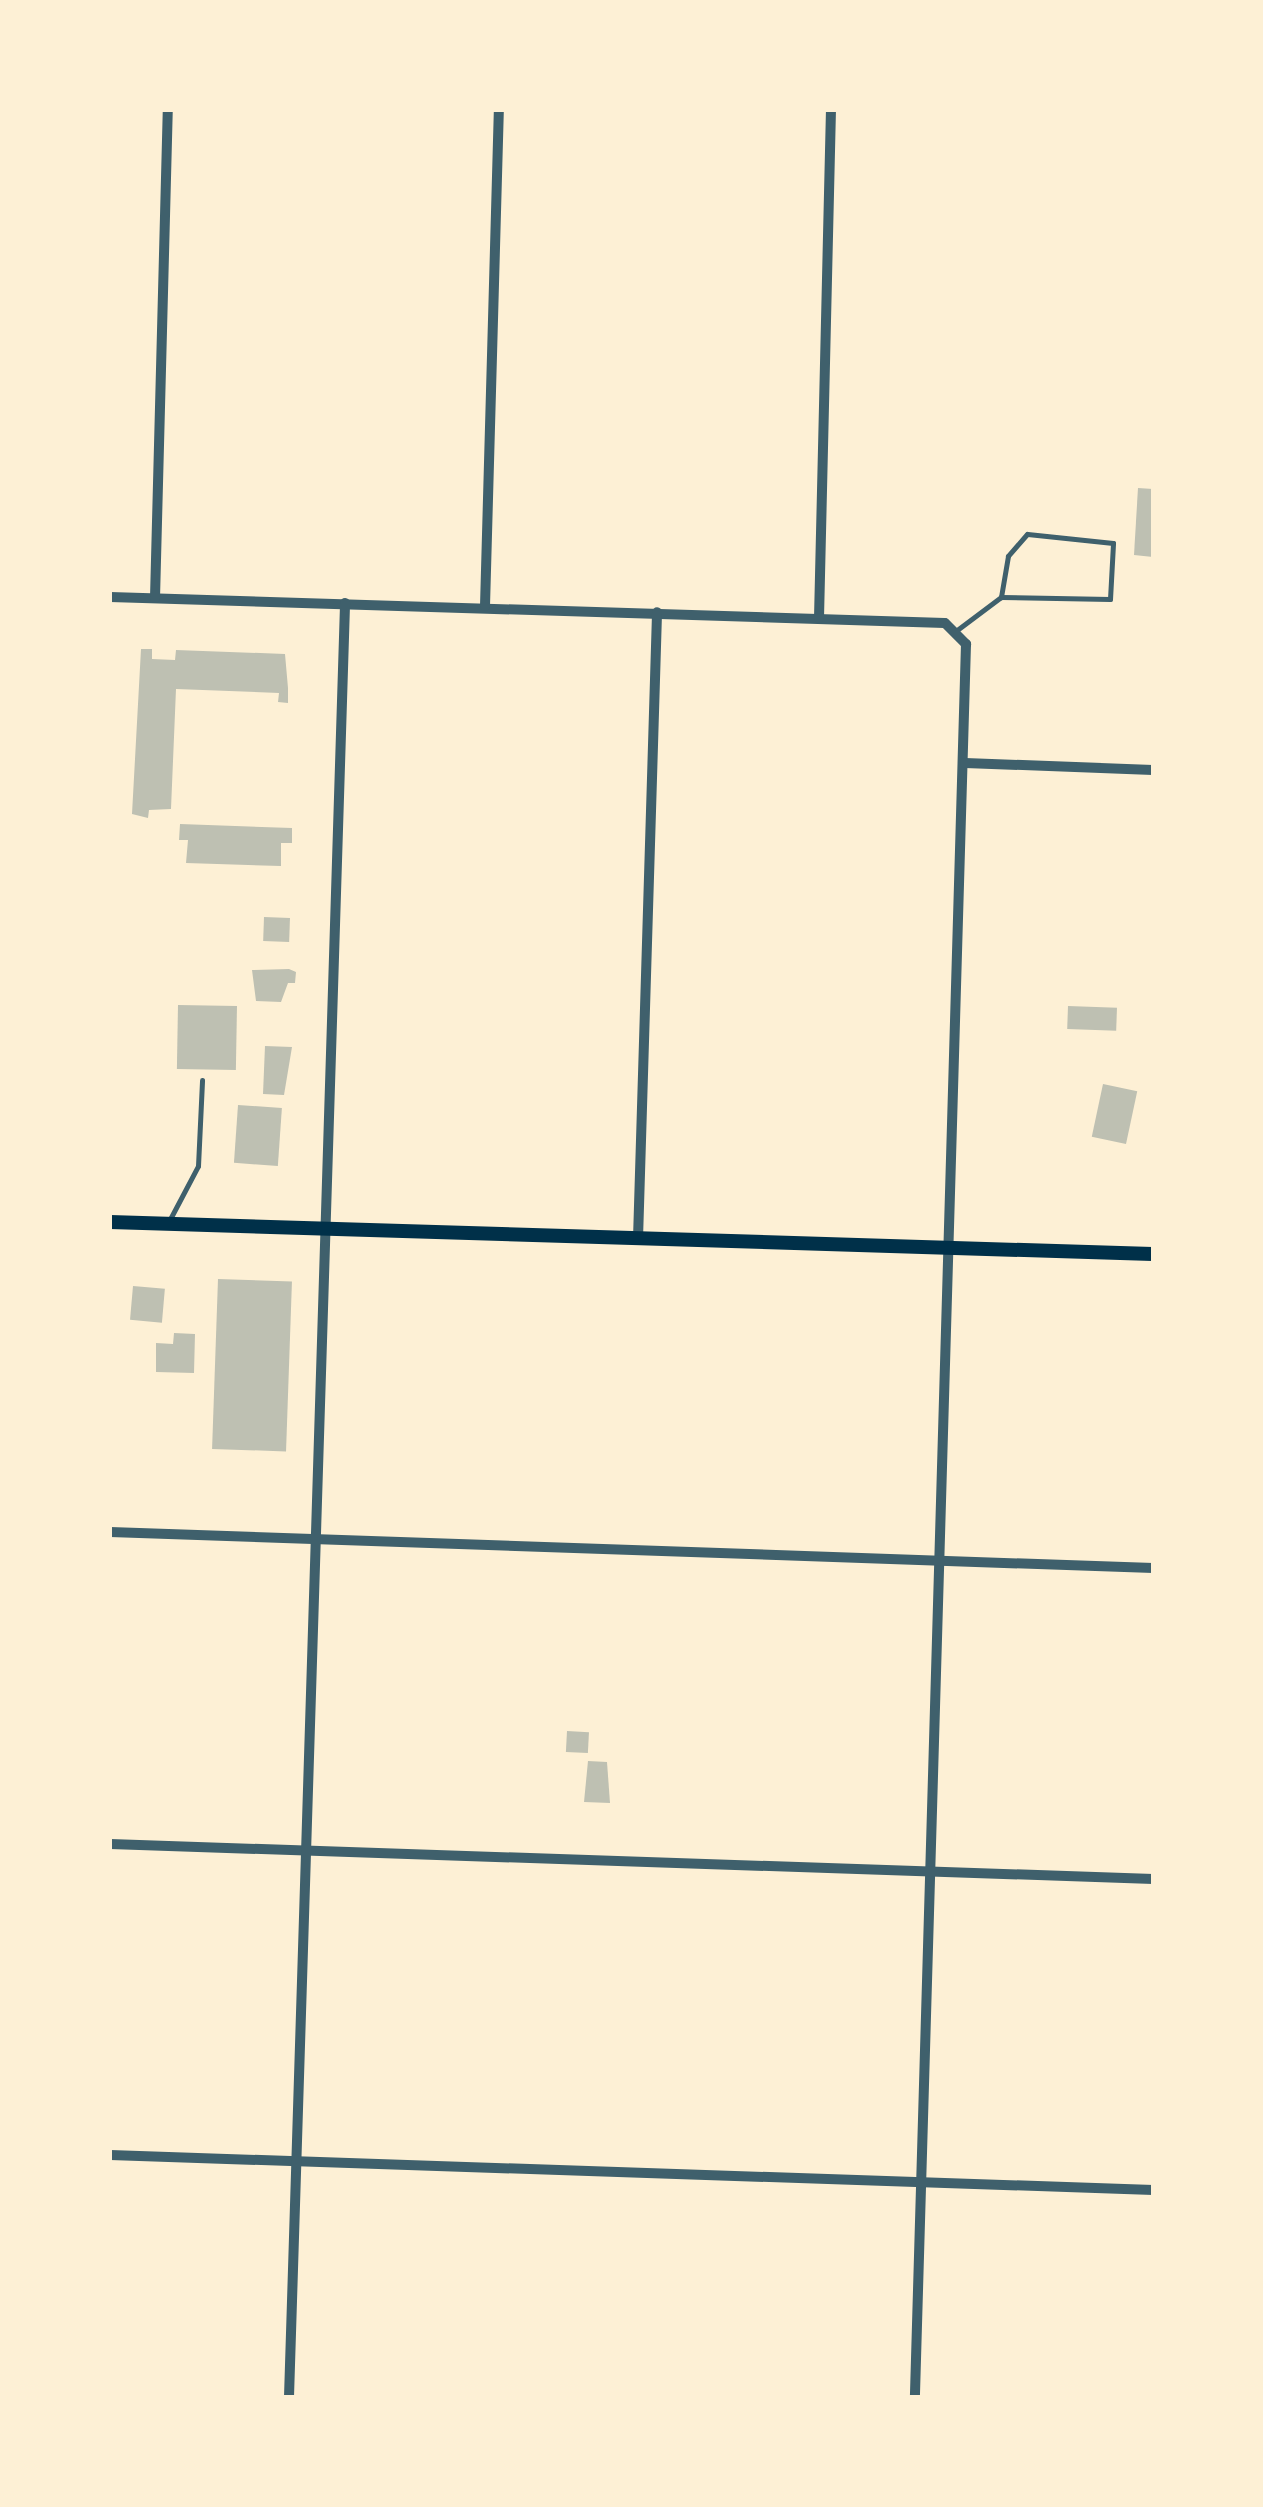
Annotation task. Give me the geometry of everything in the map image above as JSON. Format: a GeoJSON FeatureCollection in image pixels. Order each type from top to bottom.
{"type":"FeatureCollection","features":[{"type":"Feature","properties":{"kind":"main road"},"geometry":{"type":"LineString","coordinates":[[110,1222],[1153,1254]]}},
{"type":"Feature","properties":{"kind":"street"},"geometry":{"type":"LineString","coordinates":[[156,598],[168,110]]}},
{"type":"Feature","properties":{"kind":"street"},"geometry":{"type":"LineString","coordinates":[[485,606],[499,110]]}},
{"type":"Feature","properties":{"kind":"street"},"geometry":{"type":"LineString","coordinates":[[819,618],[831,110]]}},
{"type":"Feature","properties":{"kind":"street"},"geometry":{"type":"LineString","coordinates":[[110,596],[945,623],[957,630],[968,658],[915,2397]]}},
{"type":"Feature","properties":{"kind":"street"},"geometry":{"type":"LineString","coordinates":[[290,2397],[345,603]]}},
{"type":"Feature","properties":{"kind":"street"},"geometry":{"type":"LineString","coordinates":[[638,1239],[657,612]]}},
{"type":"Feature","properties":{"kind":"street"},"geometry":{"type":"LineString","coordinates":[[964,763],[1153,770]]}},
{"type":"Feature","properties":{"kind":"street"},"geometry":{"type":"LineString","coordinates":[[110,1532],[1153,1568]]}},
{"type":"Feature","properties":{"kind":"street"},"geometry":{"type":"LineString","coordinates":[[110,1844],[1153,1879]]}},
{"type":"Feature","properties":{"kind":"street"},"geometry":{"type":"LineString","coordinates":[[110,2155],[1153,2190]]}},
{"type":"Feature","properties":{"kind":"lane"},"geometry":{"type":"LineString","coordinates":[[957,630],[1001,597],[1110,599],[1113,543],[1027,534],[1008,556],[1001,597]]}},
{"type":"Feature","properties":{"kind":"lane"},"geometry":{"type":"LineString","coordinates":[[167,1224],[198,1166],[202,1080]]}},
{"type":"Feature","properties":{"kind":"building"},"geometry":{"type":"Polygon","coordinates":[[[1138,488],[1153,489],[1153,557],[1134,555],[1138,488]]]}},
{"type":"Feature","properties":{"kind":"building"},"geometry":{"type":"Polygon","coordinates":[[[141,649],[152,649],[152,659],[175,660],[176,650],[285,654],[288,688],[288,703],[278,702],[279,693],[176,689],[171,809],[149,810],[148,818],[132,814],[141,649]]]}},
{"type":"Feature","properties":{"kind":"building"},"geometry":{"type":"Polygon","coordinates":[[[180,824],[292,828],[292,843],[281,843],[281,866],[186,863],[188,840],[179,840],[180,824]]]}},
{"type":"Feature","properties":{"kind":"building"},"geometry":{"type":"Polygon","coordinates":[[[264,917],[290,918],[289,942],[263,941],[264,917]]]}},
{"type":"Feature","properties":{"kind":"building"},"geometry":{"type":"Polygon","coordinates":[[[252,970],[296,972],[295,983],[288,983],[281,1002],[256,1001],[252,970]]]}},
{"type":"Feature","properties":{"kind":"building"},"geometry":{"type":"Polygon","coordinates":[[[178,1005],[237,1006],[236,1070],[177,1069],[178,1005]]]}},
{"type":"Feature","properties":{"kind":"building"},"geometry":{"type":"Polygon","coordinates":[[[1068,1006],[1117,1008],[1116,1031],[1067,1029],[1068,1006]]]}},
{"type":"Feature","properties":{"kind":"building"},"geometry":{"type":"Polygon","coordinates":[[[265,1046],[292,1047],[284,1095],[263,1094],[265,1046]]]}},
{"type":"Feature","properties":{"kind":"building"},"geometry":{"type":"Polygon","coordinates":[[[1103,1084],[1137,1091],[1126,1144],[1092,1137],[1103,1084]]]}},
{"type":"Feature","properties":{"kind":"building"},"geometry":{"type":"Polygon","coordinates":[[[238,1105],[282,1108],[278,1166],[234,1163],[238,1105]]]}},
{"type":"Feature","properties":{"kind":"building"},"geometry":{"type":"Polygon","coordinates":[[[218,1279],[292,1282],[286,1451],[212,1449],[218,1279]]]}},
{"type":"Feature","properties":{"kind":"building"},"geometry":{"type":"Polygon","coordinates":[[[133,1286],[165,1289],[162,1323],[130,1320],[133,1286]]]}},
{"type":"Feature","properties":{"kind":"building"},"geometry":{"type":"Polygon","coordinates":[[[174,1333],[195,1334],[194,1373],[156,1372],[156,1343],[173,1344],[174,1333]]]}},
{"type":"Feature","properties":{"kind":"building"},"geometry":{"type":"Polygon","coordinates":[[[567,1731],[589,1732],[588,1753],[566,1752],[567,1731]]]}},
{"type":"Feature","properties":{"kind":"building"},"geometry":{"type":"Polygon","coordinates":[[[588,1761],[607,1762],[610,1803],[584,1802],[588,1761]]]}}]}
